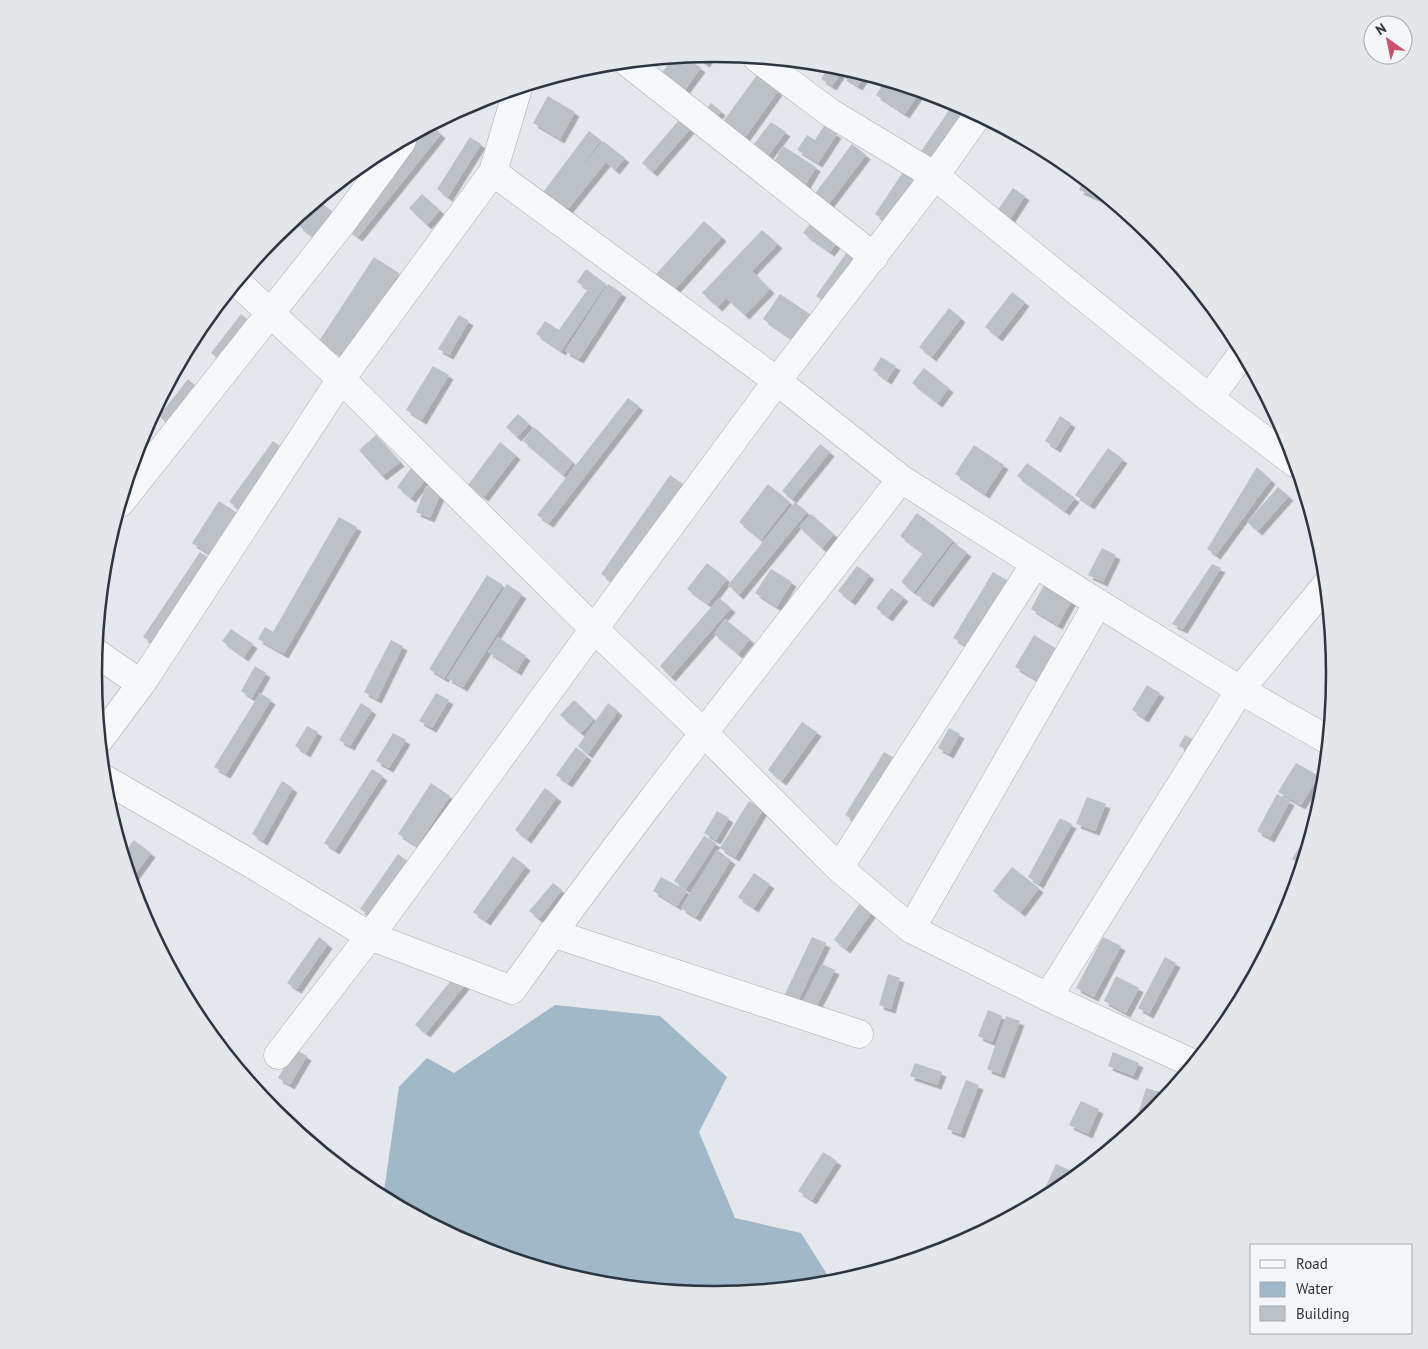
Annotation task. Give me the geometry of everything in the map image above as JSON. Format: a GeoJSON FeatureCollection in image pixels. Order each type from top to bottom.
{"type":"FeatureCollection","features":[{"type":"Feature","properties":{"kind":"street"},"geometry":{"type":"LineString","coordinates":[[767,65],[829,112],[935,176],[1209,398],[1285,456]]}},
{"type":"Feature","properties":{"kind":"street"},"geometry":{"type":"LineString","coordinates":[[635,68],[874,257]]}},
{"type":"Feature","properties":{"kind":"street"},"geometry":{"type":"LineString","coordinates":[[105,733],[141,684],[341,380],[493,172],[516,95]]}},
{"type":"Feature","properties":{"kind":"street"},"geometry":{"type":"LineString","coordinates":[[278,1055],[370,936],[777,381],[874,257],[974,121]]}},
{"type":"Feature","properties":{"kind":"street"},"geometry":{"type":"LineString","coordinates":[[130,491],[345,219],[392,154]]}},
{"type":"Feature","properties":{"kind":"street"},"geometry":{"type":"LineString","coordinates":[[493,172],[777,381],[901,479],[1240,690],[1323,737]]}},
{"type":"Feature","properties":{"kind":"street"},"geometry":{"type":"LineString","coordinates":[[241,286],[341,380],[594,629],[704,733],[839,868],[911,929],[1048,997],[1188,1061]]}},
{"type":"Feature","properties":{"kind":"street"},"geometry":{"type":"LineString","coordinates":[[1209,398],[1238,359]]}},
{"type":"Feature","properties":{"kind":"street"},"geometry":{"type":"LineString","coordinates":[[112,783],[255,866],[370,936],[512,990],[704,733],[901,479]]}},
{"type":"Feature","properties":{"kind":"street"},"geometry":{"type":"LineString","coordinates":[[839,868],[1035,564]]}},
{"type":"Feature","properties":{"kind":"street"},"geometry":{"type":"LineString","coordinates":[[1048,997],[1240,690],[1320,592]]}},
{"type":"Feature","properties":{"kind":"street"},"geometry":{"type":"LineString","coordinates":[[911,929],[1098,603]]}},
{"type":"Feature","properties":{"kind":"street"},"geometry":{"type":"LineString","coordinates":[[102,657],[141,684]]}},
{"type":"Feature","properties":{"kind":"street"},"geometry":{"type":"LineString","coordinates":[[552,934],[859,1034]]}},
{"type":"Feature","properties":{"kind":"water"},"geometry":{"type":"Polygon","coordinates":[[[555,1005],[660,1016],[727,1077],[699,1132],[735,1218],[801,1233],[828,1276],[754,1285],[714,1286],[674,1285],[595,1275],[517,1254],[480,1240],[408,1205],[384,1190],[399,1087],[427,1058],[454,1073],[555,1005]]]}},
{"type":"Feature","properties":{"kind":"building"},"geometry":{"type":"Polygon","coordinates":[[[694,63],[701,68],[678,99],[655,82],[668,65],[694,63]]]}},
{"type":"Feature","properties":{"kind":"building"},"geometry":{"type":"Polygon","coordinates":[[[825,73],[839,75],[832,86],[821,79],[825,73]]]}},
{"type":"Feature","properties":{"kind":"building"},"geometry":{"type":"Polygon","coordinates":[[[757,75],[778,91],[741,143],[719,127],[757,75]]]}},
{"type":"Feature","properties":{"kind":"building"},"geometry":{"type":"Polygon","coordinates":[[[842,76],[861,81],[858,86],[842,76]]]}},
{"type":"Feature","properties":{"kind":"building"},"geometry":{"type":"Polygon","coordinates":[[[882,86],[917,97],[905,114],[876,95],[882,86]]]}},
{"type":"Feature","properties":{"kind":"building"},"geometry":{"type":"Polygon","coordinates":[[[548,96],[575,112],[560,139],[533,123],[548,96]]]}},
{"type":"Feature","properties":{"kind":"building"},"geometry":{"type":"Polygon","coordinates":[[[711,103],[721,111],[712,123],[701,116],[711,103]]]}},
{"type":"Feature","properties":{"kind":"building"},"geometry":{"type":"Polygon","coordinates":[[[949,110],[973,121],[942,168],[920,153],[949,110]]]}},
{"type":"Feature","properties":{"kind":"building"},"geometry":{"type":"Polygon","coordinates":[[[680,119],[690,129],[653,172],[642,163],[680,119]]]}},
{"type":"Feature","properties":{"kind":"building"},"geometry":{"type":"Polygon","coordinates":[[[771,122],[786,132],[763,162],[749,150],[771,122]]]}},
{"type":"Feature","properties":{"kind":"building"},"geometry":{"type":"Polygon","coordinates":[[[824,126],[837,134],[818,163],[797,150],[807,135],[815,140],[824,126]]]}},
{"type":"Feature","properties":{"kind":"building"},"geometry":{"type":"Polygon","coordinates":[[[436,130],[441,134],[358,237],[346,228],[417,139],[436,130]]]}},
{"type":"Feature","properties":{"kind":"building"},"geometry":{"type":"Polygon","coordinates":[[[589,131],[601,140],[561,193],[603,141],[625,158],[615,170],[606,162],[564,214],[538,199],[589,131]]]}},
{"type":"Feature","properties":{"kind":"building"},"geometry":{"type":"Polygon","coordinates":[[[470,137],[481,144],[448,197],[437,189],[470,137]]]}},
{"type":"Feature","properties":{"kind":"building"},"geometry":{"type":"Polygon","coordinates":[[[852,144],[866,155],[825,209],[811,199],[852,144]]]}},
{"type":"Feature","properties":{"kind":"building"},"geometry":{"type":"Polygon","coordinates":[[[783,146],[816,167],[805,186],[772,165],[783,146]]]}},
{"type":"Feature","properties":{"kind":"building"},"geometry":{"type":"Polygon","coordinates":[[[371,168],[362,180],[358,177],[371,168]]]}},
{"type":"Feature","properties":{"kind":"building"},"geometry":{"type":"Polygon","coordinates":[[[903,172],[919,182],[891,225],[875,214],[903,172]]]}},
{"type":"Feature","properties":{"kind":"building"},"geometry":{"type":"Polygon","coordinates":[[[1081,185],[1099,198],[1079,190],[1081,185]]]}},
{"type":"Feature","properties":{"kind":"building"},"geometry":{"type":"Polygon","coordinates":[[[1013,188],[1025,196],[1010,219],[997,211],[1013,188]]]}},
{"type":"Feature","properties":{"kind":"building"},"geometry":{"type":"Polygon","coordinates":[[[422,194],[440,210],[427,225],[409,208],[422,194]]]}},
{"type":"Feature","properties":{"kind":"building"},"geometry":{"type":"Polygon","coordinates":[[[323,204],[333,212],[313,237],[299,226],[323,204]]]}},
{"type":"Feature","properties":{"kind":"building"},"geometry":{"type":"Polygon","coordinates":[[[813,220],[839,240],[830,252],[803,233],[813,220]]]}},
{"type":"Feature","properties":{"kind":"building"},"geometry":{"type":"Polygon","coordinates":[[[704,221],[722,237],[668,297],[650,281],[704,221]]]}},
{"type":"Feature","properties":{"kind":"building"},"geometry":{"type":"Polygon","coordinates":[[[762,230],[778,244],[752,271],[770,289],[745,315],[726,298],[718,307],[702,293],[762,230]]]}},
{"type":"Feature","properties":{"kind":"building"},"geometry":{"type":"Polygon","coordinates":[[[849,249],[863,258],[830,306],[816,296],[849,249]]]}},
{"type":"Feature","properties":{"kind":"building"},"geometry":{"type":"Polygon","coordinates":[[[374,257],[399,273],[344,357],[319,341],[374,257]]]}},
{"type":"Feature","properties":{"kind":"building"},"geometry":{"type":"Polygon","coordinates":[[[586,269],[606,284],[561,351],[536,334],[545,321],[559,330],[588,289],[577,282],[586,269]]]}},
{"type":"Feature","properties":{"kind":"building"},"geometry":{"type":"Polygon","coordinates":[[[608,284],[622,293],[579,359],[565,351],[608,284]]]}},
{"type":"Feature","properties":{"kind":"building"},"geometry":{"type":"Polygon","coordinates":[[[1012,292],[1025,302],[998,337],[985,327],[1012,292]]]}},
{"type":"Feature","properties":{"kind":"building"},"geometry":{"type":"Polygon","coordinates":[[[780,294],[813,316],[795,341],[763,319],[780,294]]]}},
{"type":"Feature","properties":{"kind":"building"},"geometry":{"type":"Polygon","coordinates":[[[949,308],[961,318],[932,357],[919,347],[949,308]]]}},
{"type":"Feature","properties":{"kind":"building"},"geometry":{"type":"Polygon","coordinates":[[[241,314],[252,323],[222,362],[211,353],[241,314]]]}},
{"type":"Feature","properties":{"kind":"building"},"geometry":{"type":"Polygon","coordinates":[[[459,315],[469,321],[449,355],[438,349],[459,315]]]}},
{"type":"Feature","properties":{"kind":"building"},"geometry":{"type":"Polygon","coordinates":[[[881,357],[896,366],[887,380],[873,370],[881,357]]]}},
{"type":"Feature","properties":{"kind":"building"},"geometry":{"type":"Polygon","coordinates":[[[433,366],[449,375],[422,420],[406,410],[433,366]]]}},
{"type":"Feature","properties":{"kind":"building"},"geometry":{"type":"Polygon","coordinates":[[[924,368],[949,388],[938,403],[912,383],[924,368]]]}},
{"type":"Feature","properties":{"kind":"building"},"geometry":{"type":"Polygon","coordinates":[[[188,379],[198,388],[169,425],[159,416],[188,379]]]}},
{"type":"Feature","properties":{"kind":"building"},"geometry":{"type":"Polygon","coordinates":[[[628,398],[639,406],[549,523],[537,515],[628,398]]]}},
{"type":"Feature","properties":{"kind":"building"},"geometry":{"type":"Polygon","coordinates":[[[518,414],[529,424],[517,437],[506,427],[518,414]]]}},
{"type":"Feature","properties":{"kind":"building"},"geometry":{"type":"Polygon","coordinates":[[[1060,416],[1071,423],[1056,448],[1045,441],[1060,416]]]}},
{"type":"Feature","properties":{"kind":"building"},"geometry":{"type":"Polygon","coordinates":[[[534,427],[573,462],[563,475],[523,441],[534,427]]]}},
{"type":"Feature","properties":{"kind":"building"},"geometry":{"type":"Polygon","coordinates":[[[376,435],[400,462],[382,476],[359,450],[376,435]]]}},
{"type":"Feature","properties":{"kind":"building"},"geometry":{"type":"Polygon","coordinates":[[[273,441],[286,451],[242,511],[229,502],[273,441]]]}},
{"type":"Feature","properties":{"kind":"building"},"geometry":{"type":"Polygon","coordinates":[[[500,442],[516,455],[484,497],[468,485],[500,442]]]}},
{"type":"Feature","properties":{"kind":"building"},"geometry":{"type":"Polygon","coordinates":[[[820,444],[830,452],[792,499],[782,491],[820,444]]]}},
{"type":"Feature","properties":{"kind":"building"},"geometry":{"type":"Polygon","coordinates":[[[974,445],[1004,465],[985,494],[955,474],[974,445]]]}},
{"type":"Feature","properties":{"kind":"building"},"geometry":{"type":"Polygon","coordinates":[[[1108,448],[1123,459],[1090,505],[1075,495],[1108,448]]]}},
{"type":"Feature","properties":{"kind":"building"},"geometry":{"type":"Polygon","coordinates":[[[1027,463],[1075,498],[1065,511],[1017,476],[1027,463]]]}},
{"type":"Feature","properties":{"kind":"building"},"geometry":{"type":"Polygon","coordinates":[[[412,467],[426,479],[411,498],[397,487],[412,467]]]}},
{"type":"Feature","properties":{"kind":"building"},"geometry":{"type":"Polygon","coordinates":[[[1257,467],[1271,480],[1216,555],[1207,549],[1257,467]]]}},
{"type":"Feature","properties":{"kind":"building"},"geometry":{"type":"Polygon","coordinates":[[[670,475],[683,484],[614,583],[601,574],[670,475]]]}},
{"type":"Feature","properties":{"kind":"building"},"geometry":{"type":"Polygon","coordinates":[[[768,484],[790,502],[761,540],[739,522],[768,484]]]}},
{"type":"Feature","properties":{"kind":"building"},"geometry":{"type":"Polygon","coordinates":[[[426,486],[441,493],[430,518],[416,512],[426,486]]]}},
{"type":"Feature","properties":{"kind":"building"},"geometry":{"type":"Polygon","coordinates":[[[1278,487],[1289,496],[1258,531],[1247,522],[1278,487]]]}},
{"type":"Feature","properties":{"kind":"building"},"geometry":{"type":"Polygon","coordinates":[[[219,501],[242,516],[215,557],[192,543],[219,501]]]}},
{"type":"Feature","properties":{"kind":"building"},"geometry":{"type":"Polygon","coordinates":[[[795,502],[807,512],[739,595],[728,585],[795,502]]]}},
{"type":"Feature","properties":{"kind":"building"},"geometry":{"type":"Polygon","coordinates":[[[917,513],[953,540],[914,592],[901,582],[923,553],[900,536],[917,513]]]}},
{"type":"Feature","properties":{"kind":"building"},"geometry":{"type":"Polygon","coordinates":[[[811,514],[834,534],[822,548],[799,527],[811,514]]]}},
{"type":"Feature","properties":{"kind":"building"},"geometry":{"type":"Polygon","coordinates":[[[339,517],[357,527],[284,654],[258,639],[265,627],[273,632],[339,517]]]}},
{"type":"Feature","properties":{"kind":"building"},"geometry":{"type":"Polygon","coordinates":[[[954,543],[967,552],[929,603],[916,594],[954,543]]]}},
{"type":"Feature","properties":{"kind":"building"},"geometry":{"type":"Polygon","coordinates":[[[1102,548],[1116,555],[1103,582],[1088,575],[1102,548]]]}},
{"type":"Feature","properties":{"kind":"building"},"geometry":{"type":"Polygon","coordinates":[[[200,552],[215,562],[158,646],[143,637],[200,552]]]}},
{"type":"Feature","properties":{"kind":"building"},"geometry":{"type":"Polygon","coordinates":[[[707,563],[727,579],[708,604],[687,589],[707,563]]]}},
{"type":"Feature","properties":{"kind":"building"},"geometry":{"type":"Polygon","coordinates":[[[1212,564],[1221,568],[1183,629],[1172,624],[1212,564]]]}},
{"type":"Feature","properties":{"kind":"building"},"geometry":{"type":"Polygon","coordinates":[[[857,566],[870,575],[851,601],[838,591],[857,566]]]}},
{"type":"Feature","properties":{"kind":"building"},"geometry":{"type":"Polygon","coordinates":[[[771,569],[792,582],[777,607],[755,593],[771,569]]]}},
{"type":"Feature","properties":{"kind":"building"},"geometry":{"type":"Polygon","coordinates":[[[993,572],[1010,582],[970,648],[953,638],[993,572]]]}},
{"type":"Feature","properties":{"kind":"building"},"geometry":{"type":"Polygon","coordinates":[[[487,575],[503,585],[444,678],[429,669],[487,575]]]}},
{"type":"Feature","properties":{"kind":"building"},"geometry":{"type":"Polygon","coordinates":[[[1045,583],[1073,598],[1058,625],[1031,609],[1045,583]]]}},
{"type":"Feature","properties":{"kind":"building"},"geometry":{"type":"Polygon","coordinates":[[[507,584],[522,594],[463,687],[447,678],[507,584]]]}},
{"type":"Feature","properties":{"kind":"building"},"geometry":{"type":"Polygon","coordinates":[[[891,588],[904,597],[888,617],[876,608],[891,588]]]}},
{"type":"Feature","properties":{"kind":"building"},"geometry":{"type":"Polygon","coordinates":[[[719,598],[731,608],[671,677],[660,666],[719,598]]]}},
{"type":"Feature","properties":{"kind":"building"},"geometry":{"type":"Polygon","coordinates":[[[725,619],[750,639],[738,654],[714,634],[725,619]]]}},
{"type":"Feature","properties":{"kind":"building"},"geometry":{"type":"Polygon","coordinates":[[[231,629],[253,644],[244,657],[222,641],[231,629]]]}},
{"type":"Feature","properties":{"kind":"building"},"geometry":{"type":"Polygon","coordinates":[[[1034,635],[1057,649],[1039,681],[1015,667],[1034,635]]]}},
{"type":"Feature","properties":{"kind":"building"},"geometry":{"type":"Polygon","coordinates":[[[498,637],[526,656],[517,671],[488,652],[498,637]]]}},
{"type":"Feature","properties":{"kind":"building"},"geometry":{"type":"Polygon","coordinates":[[[391,640],[403,646],[377,699],[364,692],[391,640]]]}},
{"type":"Feature","properties":{"kind":"building"},"geometry":{"type":"Polygon","coordinates":[[[255,666],[266,673],[252,698],[241,691],[255,666]]]}},
{"type":"Feature","properties":{"kind":"building"},"geometry":{"type":"Polygon","coordinates":[[[1147,685],[1160,693],[1144,718],[1132,710],[1147,685]]]}},
{"type":"Feature","properties":{"kind":"building"},"geometry":{"type":"Polygon","coordinates":[[[260,693],[271,700],[226,774],[214,767],[260,693]]]}},
{"type":"Feature","properties":{"kind":"building"},"geometry":{"type":"Polygon","coordinates":[[[436,693],[449,700],[432,728],[419,721],[436,693]]]}},
{"type":"Feature","properties":{"kind":"building"},"geometry":{"type":"Polygon","coordinates":[[[574,700],[594,719],[581,733],[560,715],[574,700]]]}},
{"type":"Feature","properties":{"kind":"building"},"geometry":{"type":"Polygon","coordinates":[[[361,703],[372,710],[350,746],[339,740],[361,703]]]}},
{"type":"Feature","properties":{"kind":"building"},"geometry":{"type":"Polygon","coordinates":[[[608,703],[618,711],[588,754],[578,746],[608,703]]]}},
{"type":"Feature","properties":{"kind":"building"},"geometry":{"type":"Polygon","coordinates":[[[802,722],[817,732],[782,781],[768,770],[802,722]]]}},
{"type":"Feature","properties":{"kind":"building"},"geometry":{"type":"Polygon","coordinates":[[[307,726],[318,732],[306,753],[295,746],[307,726]]]}},
{"type":"Feature","properties":{"kind":"building"},"geometry":{"type":"Polygon","coordinates":[[[949,728],[960,734],[949,754],[938,748],[949,728]]]}},
{"type":"Feature","properties":{"kind":"building"},"geometry":{"type":"Polygon","coordinates":[[[393,733],[406,740],[389,768],[376,761],[393,733]]]}},
{"type":"Feature","properties":{"kind":"building"},"geometry":{"type":"Polygon","coordinates":[[[1185,735],[1198,742],[1192,753],[1179,746],[1185,735]]]}},
{"type":"Feature","properties":{"kind":"building"},"geometry":{"type":"Polygon","coordinates":[[[576,747],[587,756],[568,783],[556,775],[576,747]]]}},
{"type":"Feature","properties":{"kind":"building"},"geometry":{"type":"Polygon","coordinates":[[[884,752],[896,759],[856,822],[845,815],[884,752]]]}},
{"type":"Feature","properties":{"kind":"building"},"geometry":{"type":"Polygon","coordinates":[[[1296,763],[1317,775],[1316,780],[1301,805],[1278,792],[1296,763]]]}},
{"type":"Feature","properties":{"kind":"building"},"geometry":{"type":"Polygon","coordinates":[[[372,769],[383,776],[335,850],[324,843],[372,769]]]}},
{"type":"Feature","properties":{"kind":"building"},"geometry":{"type":"Polygon","coordinates":[[[282,781],[293,788],[263,841],[252,834],[282,781]]]}},
{"type":"Feature","properties":{"kind":"building"},"geometry":{"type":"Polygon","coordinates":[[[431,783],[450,796],[417,846],[398,834],[431,783]]]}},
{"type":"Feature","properties":{"kind":"building"},"geometry":{"type":"Polygon","coordinates":[[[545,788],[557,797],[527,839],[515,830],[545,788]]]}},
{"type":"Feature","properties":{"kind":"building"},"geometry":{"type":"Polygon","coordinates":[[[1277,794],[1290,801],[1270,838],[1257,831],[1277,794]]]}},
{"type":"Feature","properties":{"kind":"building"},"geometry":{"type":"Polygon","coordinates":[[[1087,797],[1106,804],[1095,831],[1076,824],[1087,797]]]}},
{"type":"Feature","properties":{"kind":"building"},"geometry":{"type":"Polygon","coordinates":[[[749,801],[763,810],[735,857],[720,848],[749,801]]]}},
{"type":"Feature","properties":{"kind":"building"},"geometry":{"type":"Polygon","coordinates":[[[717,811],[729,818],[716,840],[704,833],[717,811]]]}},
{"type":"Feature","properties":{"kind":"building"},"geometry":{"type":"Polygon","coordinates":[[[1060,818],[1072,824],[1039,884],[1028,877],[1060,818]]]}},
{"type":"Feature","properties":{"kind":"building"},"geometry":{"type":"Polygon","coordinates":[[[704,836],[716,843],[686,889],[674,881],[704,836]]]}},
{"type":"Feature","properties":{"kind":"building"},"geometry":{"type":"Polygon","coordinates":[[[134,840],[151,853],[135,874],[134,871],[127,848],[134,840]]]}},
{"type":"Feature","properties":{"kind":"building"},"geometry":{"type":"Polygon","coordinates":[[[1302,843],[1297,862],[1292,859],[1302,843]]]}},
{"type":"Feature","properties":{"kind":"building"},"geometry":{"type":"Polygon","coordinates":[[[717,850],[731,860],[696,917],[681,908],[717,850]]]}},
{"type":"Feature","properties":{"kind":"building"},"geometry":{"type":"Polygon","coordinates":[[[398,854],[409,862],[372,916],[360,909],[398,854]]]}},
{"type":"Feature","properties":{"kind":"building"},"geometry":{"type":"Polygon","coordinates":[[[513,856],[526,866],[486,921],[473,912],[513,856]]]}},
{"type":"Feature","properties":{"kind":"building"},"geometry":{"type":"Polygon","coordinates":[[[1012,867],[1039,888],[1021,912],[993,891],[1012,867]]]}},
{"type":"Feature","properties":{"kind":"building"},"geometry":{"type":"Polygon","coordinates":[[[754,873],[770,884],[754,908],[738,897],[754,873]]]}},
{"type":"Feature","properties":{"kind":"building"},"geometry":{"type":"Polygon","coordinates":[[[661,877],[687,891],[677,906],[653,891],[661,877]]]}},
{"type":"Feature","properties":{"kind":"building"},"geometry":{"type":"Polygon","coordinates":[[[553,883],[562,890],[539,919],[529,911],[553,883]]]}},
{"type":"Feature","properties":{"kind":"building"},"geometry":{"type":"Polygon","coordinates":[[[860,903],[872,912],[846,949],[834,940],[860,903]]]}},
{"type":"Feature","properties":{"kind":"building"},"geometry":{"type":"Polygon","coordinates":[[[319,937],[328,944],[297,989],[287,983],[319,937]]]}},
{"type":"Feature","properties":{"kind":"building"},"geometry":{"type":"Polygon","coordinates":[[[812,937],[826,943],[797,1003],[784,996],[812,937]]]}},
{"type":"Feature","properties":{"kind":"building"},"geometry":{"type":"Polygon","coordinates":[[[1103,937],[1121,946],[1094,997],[1076,988],[1103,937]]]}},
{"type":"Feature","properties":{"kind":"building"},"geometry":{"type":"Polygon","coordinates":[[[1165,957],[1176,963],[1149,1014],[1138,1008],[1165,957]]]}},
{"type":"Feature","properties":{"kind":"building"},"geometry":{"type":"Polygon","coordinates":[[[822,964],[835,970],[815,1009],[802,1003],[822,964]]]}},
{"type":"Feature","properties":{"kind":"building"},"geometry":{"type":"Polygon","coordinates":[[[888,974],[900,978],[891,1009],[879,1005],[888,974]]]}},
{"type":"Feature","properties":{"kind":"building"},"geometry":{"type":"Polygon","coordinates":[[[1116,976],[1139,988],[1126,1013],[1104,1001],[1116,976]]]}},
{"type":"Feature","properties":{"kind":"building"},"geometry":{"type":"Polygon","coordinates":[[[454,977],[465,985],[426,1033],[415,1025],[454,977]]]}},
{"type":"Feature","properties":{"kind":"building"},"geometry":{"type":"Polygon","coordinates":[[[988,1010],[1002,1016],[992,1042],[978,1036],[988,1010]]]}},
{"type":"Feature","properties":{"kind":"building"},"geometry":{"type":"Polygon","coordinates":[[[1006,1016],[1020,1021],[1000,1074],[987,1069],[1006,1016]]]}},
{"type":"Feature","properties":{"kind":"building"},"geometry":{"type":"Polygon","coordinates":[[[295,1049],[307,1056],[290,1085],[278,1078],[295,1049]]]}},
{"type":"Feature","properties":{"kind":"building"},"geometry":{"type":"Polygon","coordinates":[[[1113,1052],[1139,1063],[1133,1076],[1108,1066],[1113,1052]]]}},
{"type":"Feature","properties":{"kind":"building"},"geometry":{"type":"Polygon","coordinates":[[[915,1063],[942,1072],[937,1085],[910,1076],[915,1063]]]}},
{"type":"Feature","properties":{"kind":"building"},"geometry":{"type":"Polygon","coordinates":[[[966,1080],[979,1085],[960,1134],[947,1129],[966,1080]]]}},
{"type":"Feature","properties":{"kind":"building"},"geometry":{"type":"Polygon","coordinates":[[[1146,1088],[1161,1092],[1147,1107],[1137,1116],[1146,1088]]]}},
{"type":"Feature","properties":{"kind":"building"},"geometry":{"type":"Polygon","coordinates":[[[1081,1101],[1099,1109],[1088,1134],[1069,1125],[1081,1101]]]}},
{"type":"Feature","properties":{"kind":"building"},"geometry":{"type":"Polygon","coordinates":[[[823,1152],[837,1161],[812,1200],[798,1191],[823,1152]]]}},
{"type":"Feature","properties":{"kind":"building"},"geometry":{"type":"Polygon","coordinates":[[[1056,1164],[1071,1171],[1054,1183],[1044,1189],[1056,1164]]]}}]}
